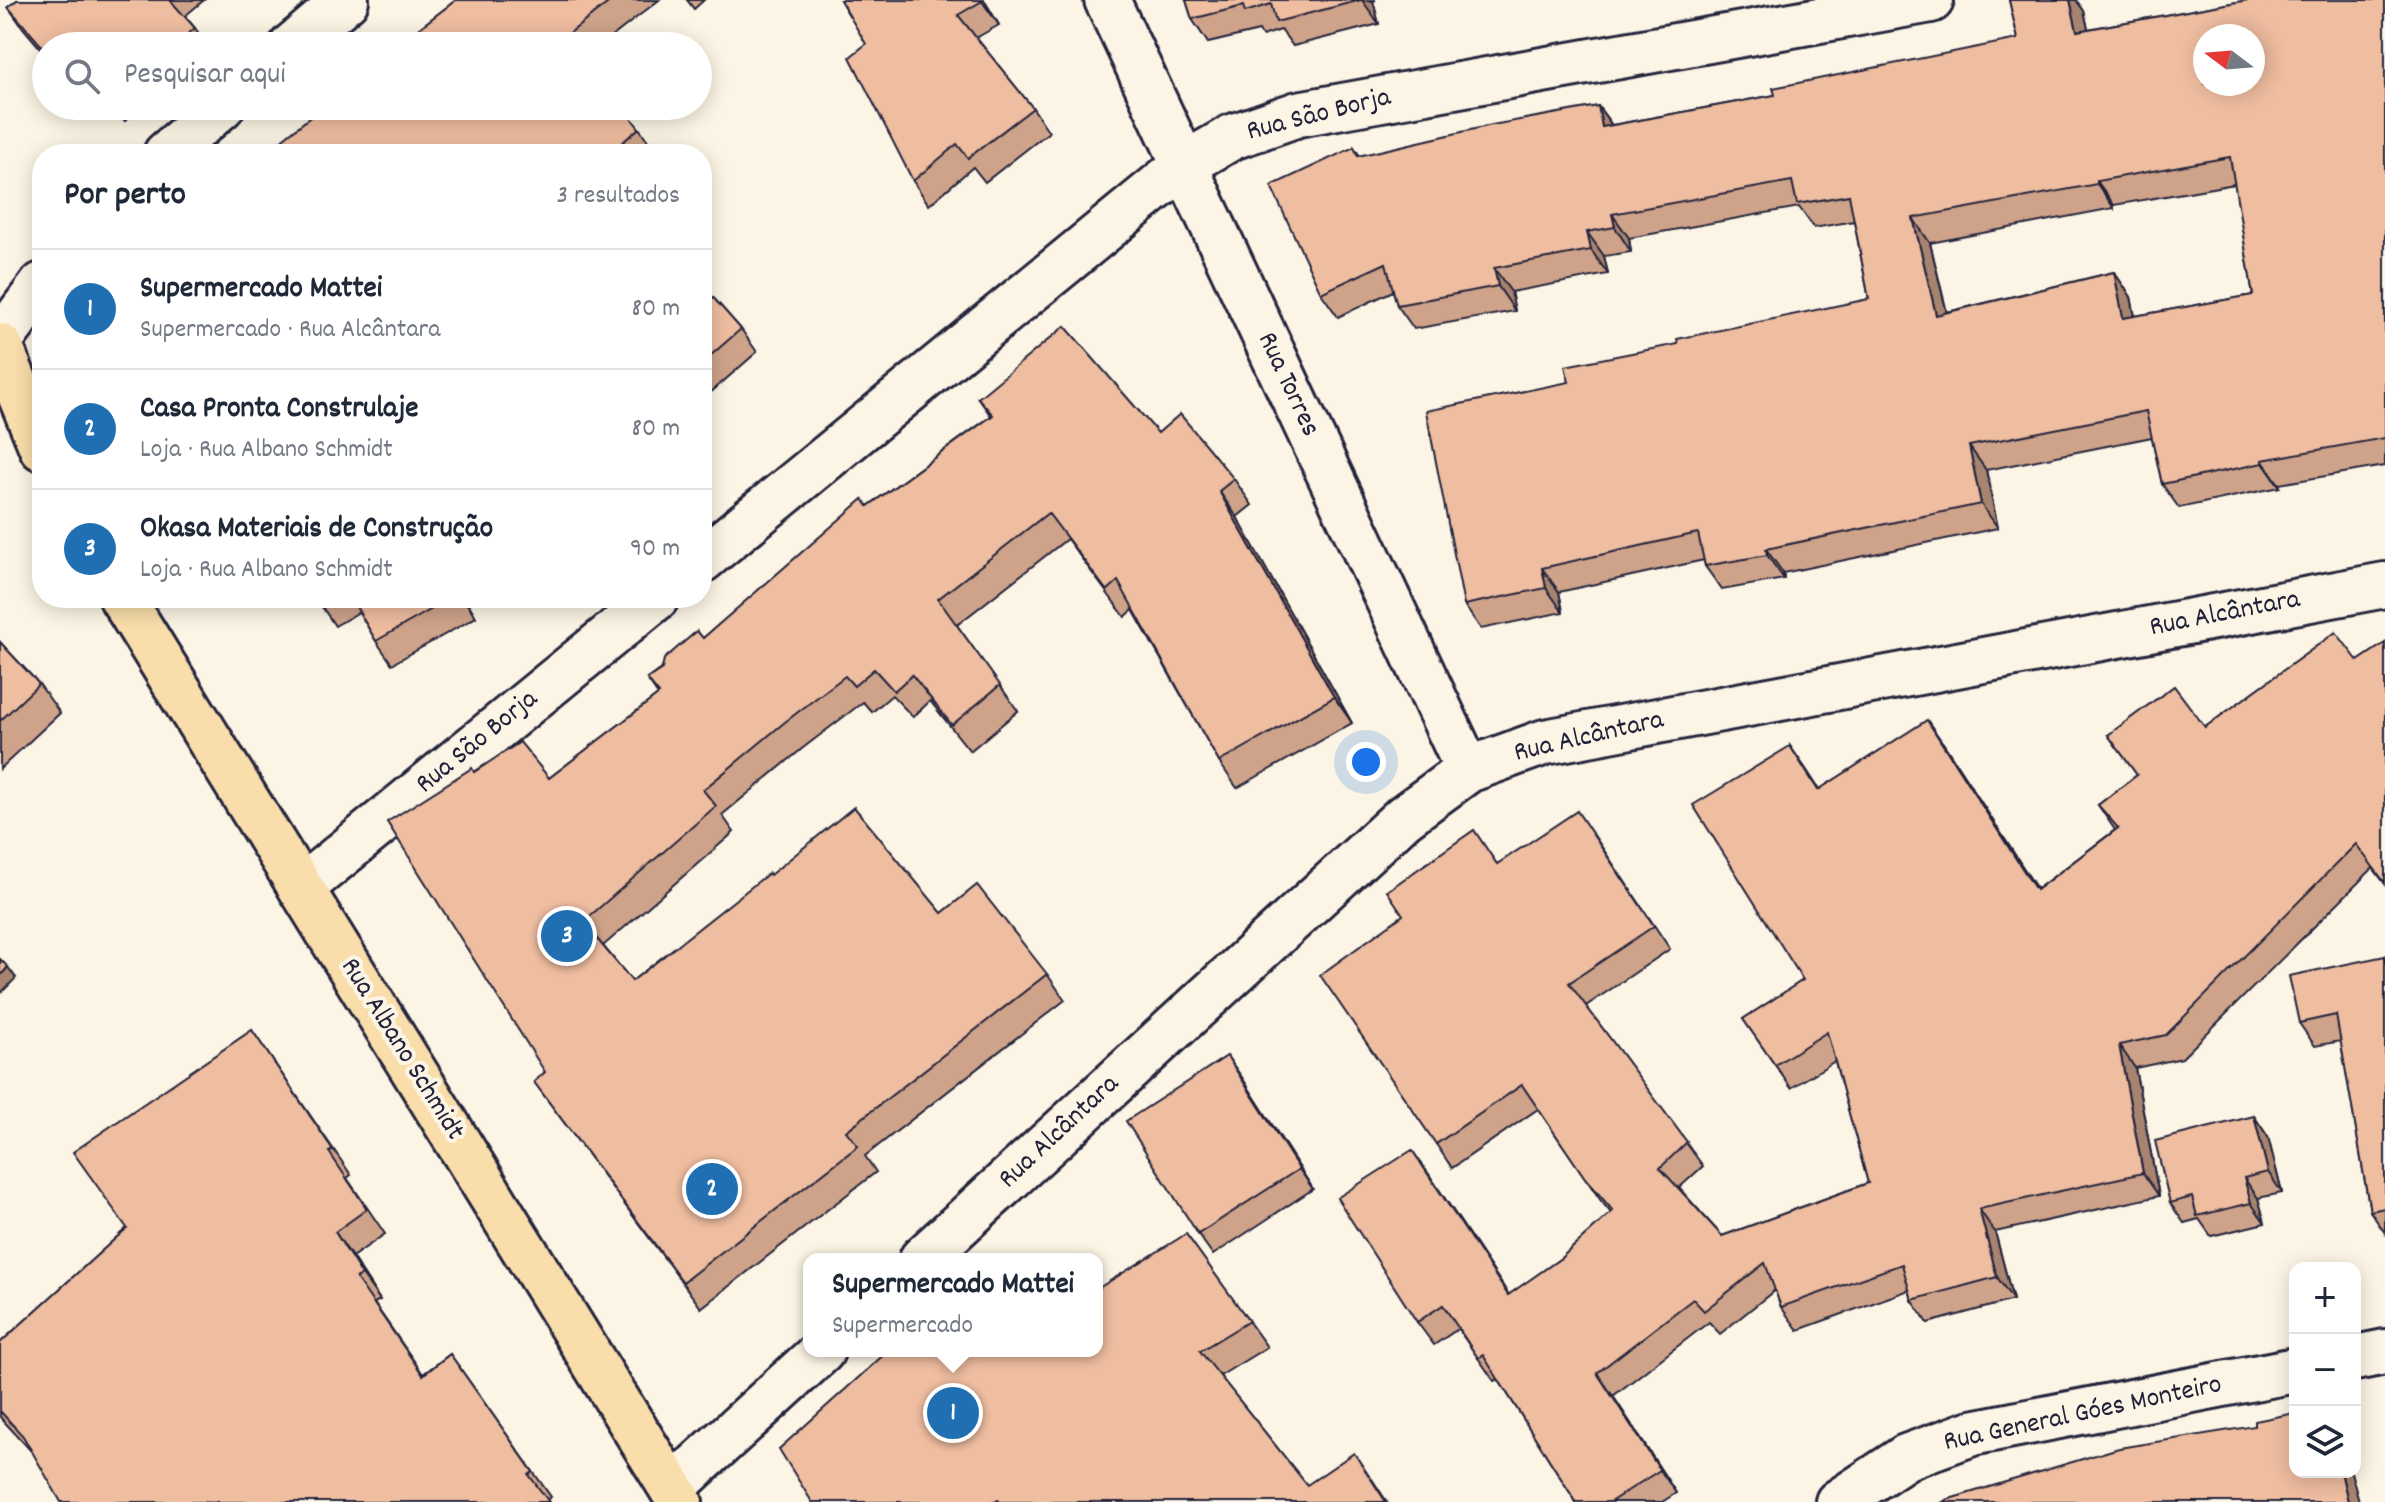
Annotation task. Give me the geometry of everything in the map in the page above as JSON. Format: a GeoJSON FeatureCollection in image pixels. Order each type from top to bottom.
{"type":"FeatureCollection","features":[{"type":"Feature","properties":{"kind":"main road"},"geometry":{"type":"LineString","coordinates":[[0,344],[32,423]]}},
{"type":"Feature","properties":{"kind":"main road","name":"Rua Albano Schmidt"},"geometry":{"type":"LineString","coordinates":[[128,608],[676,1495]]}},
{"type":"Feature","properties":{"kind":"street"},"geometry":{"type":"LineString","coordinates":[[308,32],[346,0]]}},
{"type":"Feature","properties":{"kind":"street","name":"Rua Torres"},"geometry":{"type":"LineString","coordinates":[[1107,0],[1468,770]]}},
{"type":"Feature","properties":{"kind":"street","name":"Rua São Borja"},"geometry":{"type":"LineString","coordinates":[[712,552],[1184,165],[1232,137],[1298,114],[1931,0]]}},
{"type":"Feature","properties":{"kind":"street"},"geometry":{"type":"LineString","coordinates":[[178,144],[206,120]]}},
{"type":"Feature","properties":{"kind":"street"},"geometry":{"type":"LineString","coordinates":[[0,344],[32,299]]}},
{"type":"Feature","properties":{"kind":"street","name":"Rua Alcântara"},"geometry":{"type":"LineString","coordinates":[[929,1253],[1404,817],[1468,770],[1545,742],[2385,585]]}},
{"type":"Feature","properties":{"kind":"street","name":"Rua São Borja"},"geometry":{"type":"LineString","coordinates":[[301,888],[644,608]]}},
{"type":"Feature","properties":{"kind":"street"},"geometry":{"type":"LineString","coordinates":[[2361,1357],[2385,1352]]}},
{"type":"Feature","properties":{"kind":"street"},"geometry":{"type":"LineString","coordinates":[[676,1495],[816,1357]]}},
{"type":"Feature","properties":{"kind":"street","name":"Rua General Góes Monteiro"},"geometry":{"type":"LineString","coordinates":[[1838,1502],[1906,1457],[1972,1433],[2289,1371]]}},
{"type":"Feature","properties":{"kind":"building"},"geometry":{"type":"Polygon","coordinates":[[[17,0],[170,0],[195,28],[190,32],[32,32],[32,35],[8,7],[17,0]]]}},
{"type":"Feature","properties":{"kind":"building"},"geometry":{"type":"Polygon","coordinates":[[[456,0],[612,0],[571,32],[414,32],[456,0]]]}},
{"type":"Feature","properties":{"kind":"building"},"geometry":{"type":"Polygon","coordinates":[[[840,0],[981,0],[958,15],[1033,108],[968,158],[957,144],[913,181],[850,57],[866,44],[840,0]]]}},
{"type":"Feature","properties":{"kind":"building"},"geometry":{"type":"Polygon","coordinates":[[[1186,0],[1361,0],[1276,22],[1271,4],[1245,12],[1243,6],[1192,19],[1186,0]]]}},
{"type":"Feature","properties":{"kind":"building"},"geometry":{"type":"Polygon","coordinates":[[[2009,0],[2070,0],[2077,31],[2248,0],[2385,0],[2385,438],[2262,460],[2263,463],[2162,484],[2146,411],[1969,446],[1981,504],[1766,549],[1767,555],[1705,566],[1698,533],[1542,568],[1546,588],[1464,605],[1426,411],[1569,382],[1565,366],[1678,344],[1677,339],[1869,299],[1849,195],[1797,204],[1792,181],[1612,214],[1615,227],[1587,232],[1591,250],[1494,268],[1498,286],[1397,305],[1386,263],[1321,293],[1271,186],[1354,147],[1358,156],[1492,125],[1598,106],[1602,127],[1775,95],[1773,88],[2018,39],[2009,0]],[[2230,157],[1913,218],[1936,315],[2114,272],[2123,318],[2253,295],[2230,157]]]}},
{"type":"Feature","properties":{"kind":"building"},"geometry":{"type":"Polygon","coordinates":[[[306,120],[633,120],[639,128],[621,144],[276,144],[306,120]]]}},
{"type":"Feature","properties":{"kind":"building"},"geometry":{"type":"Polygon","coordinates":[[[712,296],[741,329],[712,354],[712,296]]]}},
{"type":"Feature","properties":{"kind":"building"},"geometry":{"type":"Polygon","coordinates":[[[1065,326],[1158,433],[1180,414],[1234,479],[1219,491],[1334,697],[1219,762],[1118,581],[1107,591],[1048,513],[938,599],[1000,685],[952,725],[912,675],[894,691],[874,669],[854,686],[845,676],[703,790],[716,806],[583,922],[632,981],[854,807],[942,913],[977,885],[1047,974],[846,1131],[858,1146],[683,1282],[534,1082],[545,1072],[387,822],[472,768],[474,772],[520,742],[549,778],[659,694],[647,679],[662,669],[664,659],[697,631],[703,638],[863,499],[868,506],[993,415],[978,398],[1065,326]]]}},
{"type":"Feature","properties":{"kind":"building"},"geometry":{"type":"Polygon","coordinates":[[[357,608],[434,608],[376,641],[357,608]]]}},
{"type":"Feature","properties":{"kind":"building"},"geometry":{"type":"Polygon","coordinates":[[[2336,632],[2358,661],[2385,643],[2385,883],[2356,844],[2166,1035],[2119,1045],[2143,1173],[1979,1209],[1997,1277],[1912,1300],[1902,1264],[1781,1307],[1765,1263],[1704,1311],[1693,1299],[1597,1373],[1660,1470],[1610,1502],[1576,1502],[1483,1355],[1478,1358],[1443,1305],[1417,1322],[1337,1198],[1412,1150],[1508,1295],[1561,1258],[1613,1211],[1585,1178],[1522,1085],[1436,1144],[1320,975],[1403,915],[1387,891],[1474,830],[1497,864],[1577,811],[1654,926],[1569,983],[1687,1142],[1660,1168],[1722,1236],[1868,1183],[1827,1032],[1775,1065],[1743,1019],[1803,980],[1693,805],[1790,746],[1818,790],[1927,720],[2036,890],[2118,828],[2098,805],[2137,775],[2108,735],[2174,686],[2205,727],[2336,632]]]}},
{"type":"Feature","properties":{"kind":"building"},"geometry":{"type":"Polygon","coordinates":[[[0,642],[39,684],[0,721],[0,642]]]}},
{"type":"Feature","properties":{"kind":"building"},"geometry":{"type":"Polygon","coordinates":[[[2385,956],[2385,1208],[2370,1211],[2336,1015],[2299,1023],[2289,976],[2385,956]]]}},
{"type":"Feature","properties":{"kind":"building"},"geometry":{"type":"Polygon","coordinates":[[[0,959],[8,967],[0,976],[0,959]]]}},
{"type":"Feature","properties":{"kind":"building"},"geometry":{"type":"Polygon","coordinates":[[[252,1030],[333,1150],[329,1152],[367,1209],[335,1232],[362,1275],[356,1278],[423,1375],[450,1354],[533,1472],[529,1475],[549,1502],[61,1502],[23,1436],[0,1411],[0,1343],[127,1228],[73,1152],[252,1030]]]}},
{"type":"Feature","properties":{"kind":"building"},"geometry":{"type":"Polygon","coordinates":[[[1227,1056],[1299,1169],[1198,1234],[1126,1121],[1227,1056]]]}},
{"type":"Feature","properties":{"kind":"building"},"geometry":{"type":"Polygon","coordinates":[[[2254,1116],[2268,1172],[2244,1178],[2251,1203],[2197,1216],[2192,1197],[2170,1203],[2155,1141],[2254,1116]]]}},
{"type":"Feature","properties":{"kind":"building"},"geometry":{"type":"Polygon","coordinates":[[[1186,1234],[1249,1321],[1200,1351],[1307,1485],[1354,1453],[1386,1502],[812,1502],[779,1449],[881,1357],[1103,1357],[1103,1285],[1186,1234]]]}},
{"type":"Feature","properties":{"kind":"building"},"geometry":{"type":"Polygon","coordinates":[[[2289,1414],[2289,1478],[2342,1478],[2348,1502],[1943,1502],[2119,1448],[2255,1426],[2255,1421],[2289,1414]]]}},
{"type":"Feature","properties":{"kind":"place","name":"Okasa Materiais de Construção"},"geometry":{"type":"Point","coordinates":[567,936]}},
{"type":"Feature","properties":{"kind":"place","name":"Casa Pronta Construlaje"},"geometry":{"type":"Point","coordinates":[712,1189]}},
{"type":"Feature","properties":{"kind":"place","name":"Supermercado Mattei"},"geometry":{"type":"Point","coordinates":[953,1413]}}]}
